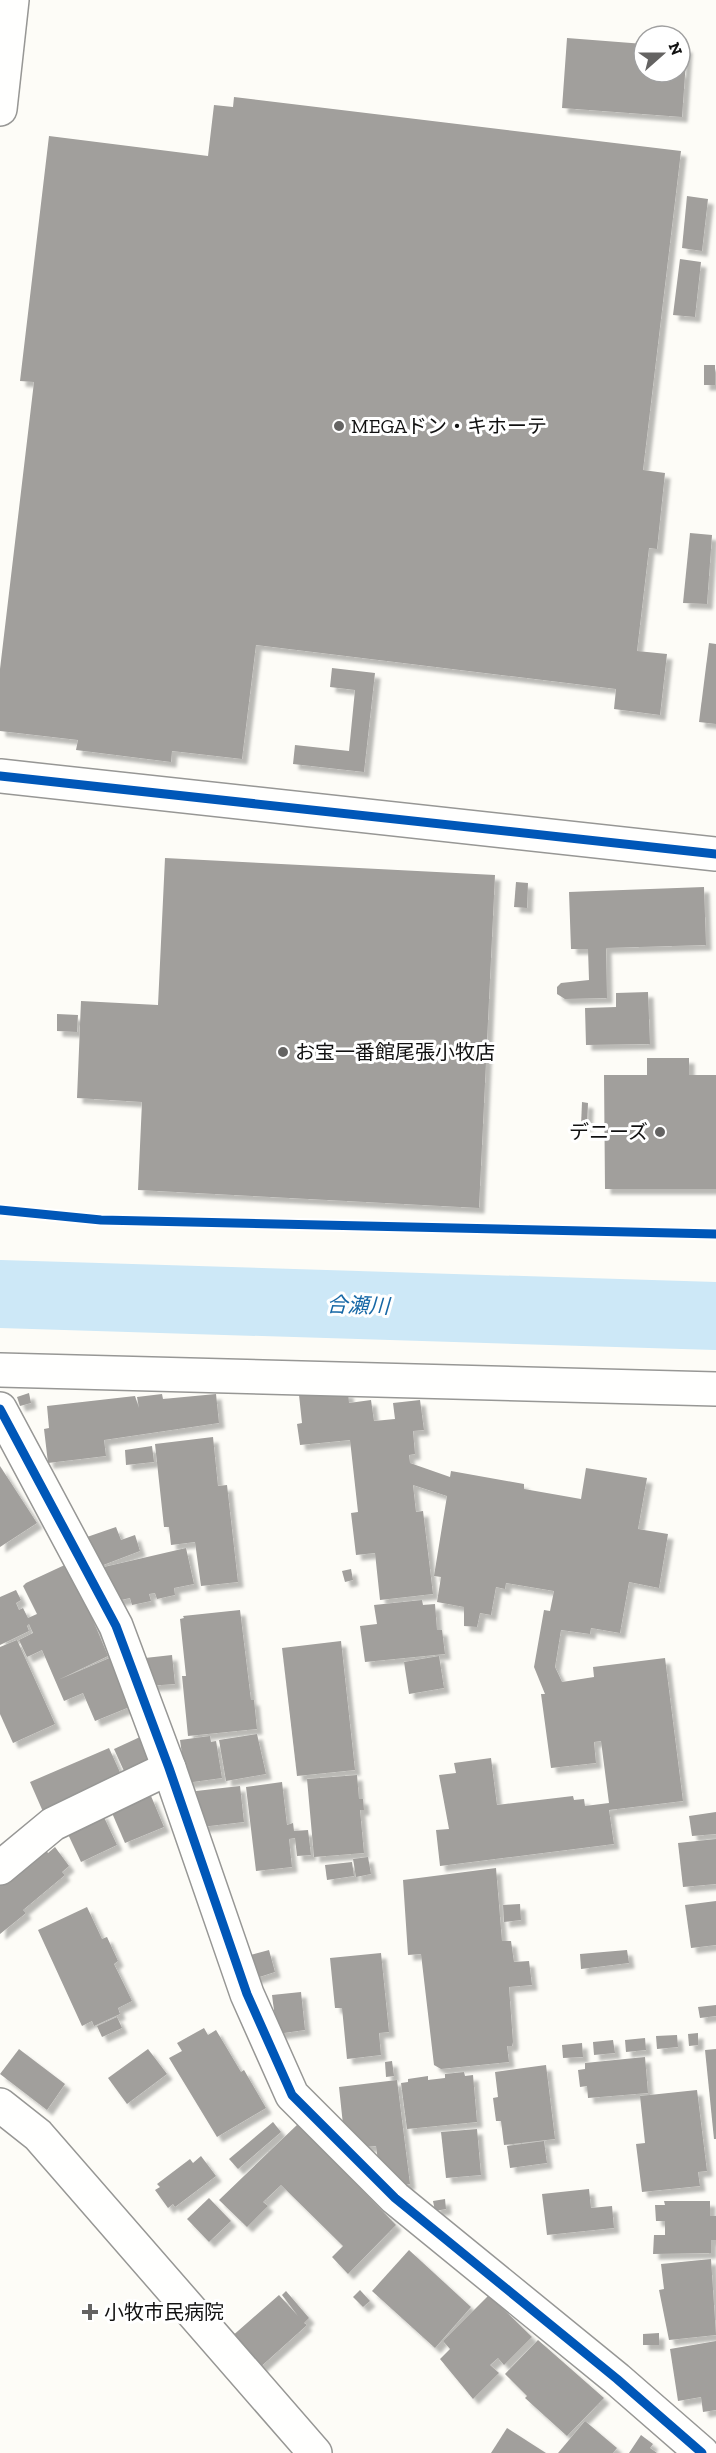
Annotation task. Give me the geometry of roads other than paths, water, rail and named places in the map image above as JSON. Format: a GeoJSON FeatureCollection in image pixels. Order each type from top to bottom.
{"type":"FeatureCollection","features":[{"type":"Feature","properties":{"kind":"street"},"geometry":{"type":"LineString","coordinates":[[0,108],[12,0]]}},
{"type":"Feature","properties":{"kind":"street"},"geometry":{"type":"LineString","coordinates":[[0,776],[716,854]]}},
{"type":"Feature","properties":{"kind":"street"},"geometry":{"type":"LineString","coordinates":[[0,1370],[716,1389]]}},
{"type":"Feature","properties":{"kind":"street"},"geometry":{"type":"LineString","coordinates":[[0,1409],[116,1626],[169,1768],[247,1994],[292,2095],[395,2198],[617,2379],[702,2453]]}},
{"type":"Feature","properties":{"kind":"street"},"geometry":{"type":"LineString","coordinates":[[0,1868],[53,1824],[169,1768]]}},
{"type":"Feature","properties":{"kind":"street"},"geometry":{"type":"LineString","coordinates":[[0,2105],[38,2135],[315,2453]]}},
{"type":"Feature","properties":{"kind":"waterway","name":"合瀬川"},"geometry":{"type":"LineString","coordinates":[[0,1294],[716,1316]]}},
{"type":"Feature","properties":{"kind":"place","name":"MEGAドン・キホーテ"},"geometry":{"type":"Point","coordinates":[339,426]}},
{"type":"Feature","properties":{"kind":"place","name":"お宝一番館尾張小牧店"},"geometry":{"type":"Point","coordinates":[283,1052]}},
{"type":"Feature","properties":{"kind":"place","name":"デニーズ"},"geometry":{"type":"Point","coordinates":[660,1132]}},
{"type":"Feature","properties":{"kind":"place","name":"小牧市民病院"},"geometry":{"type":"Point","coordinates":[90,2312]}}]}
